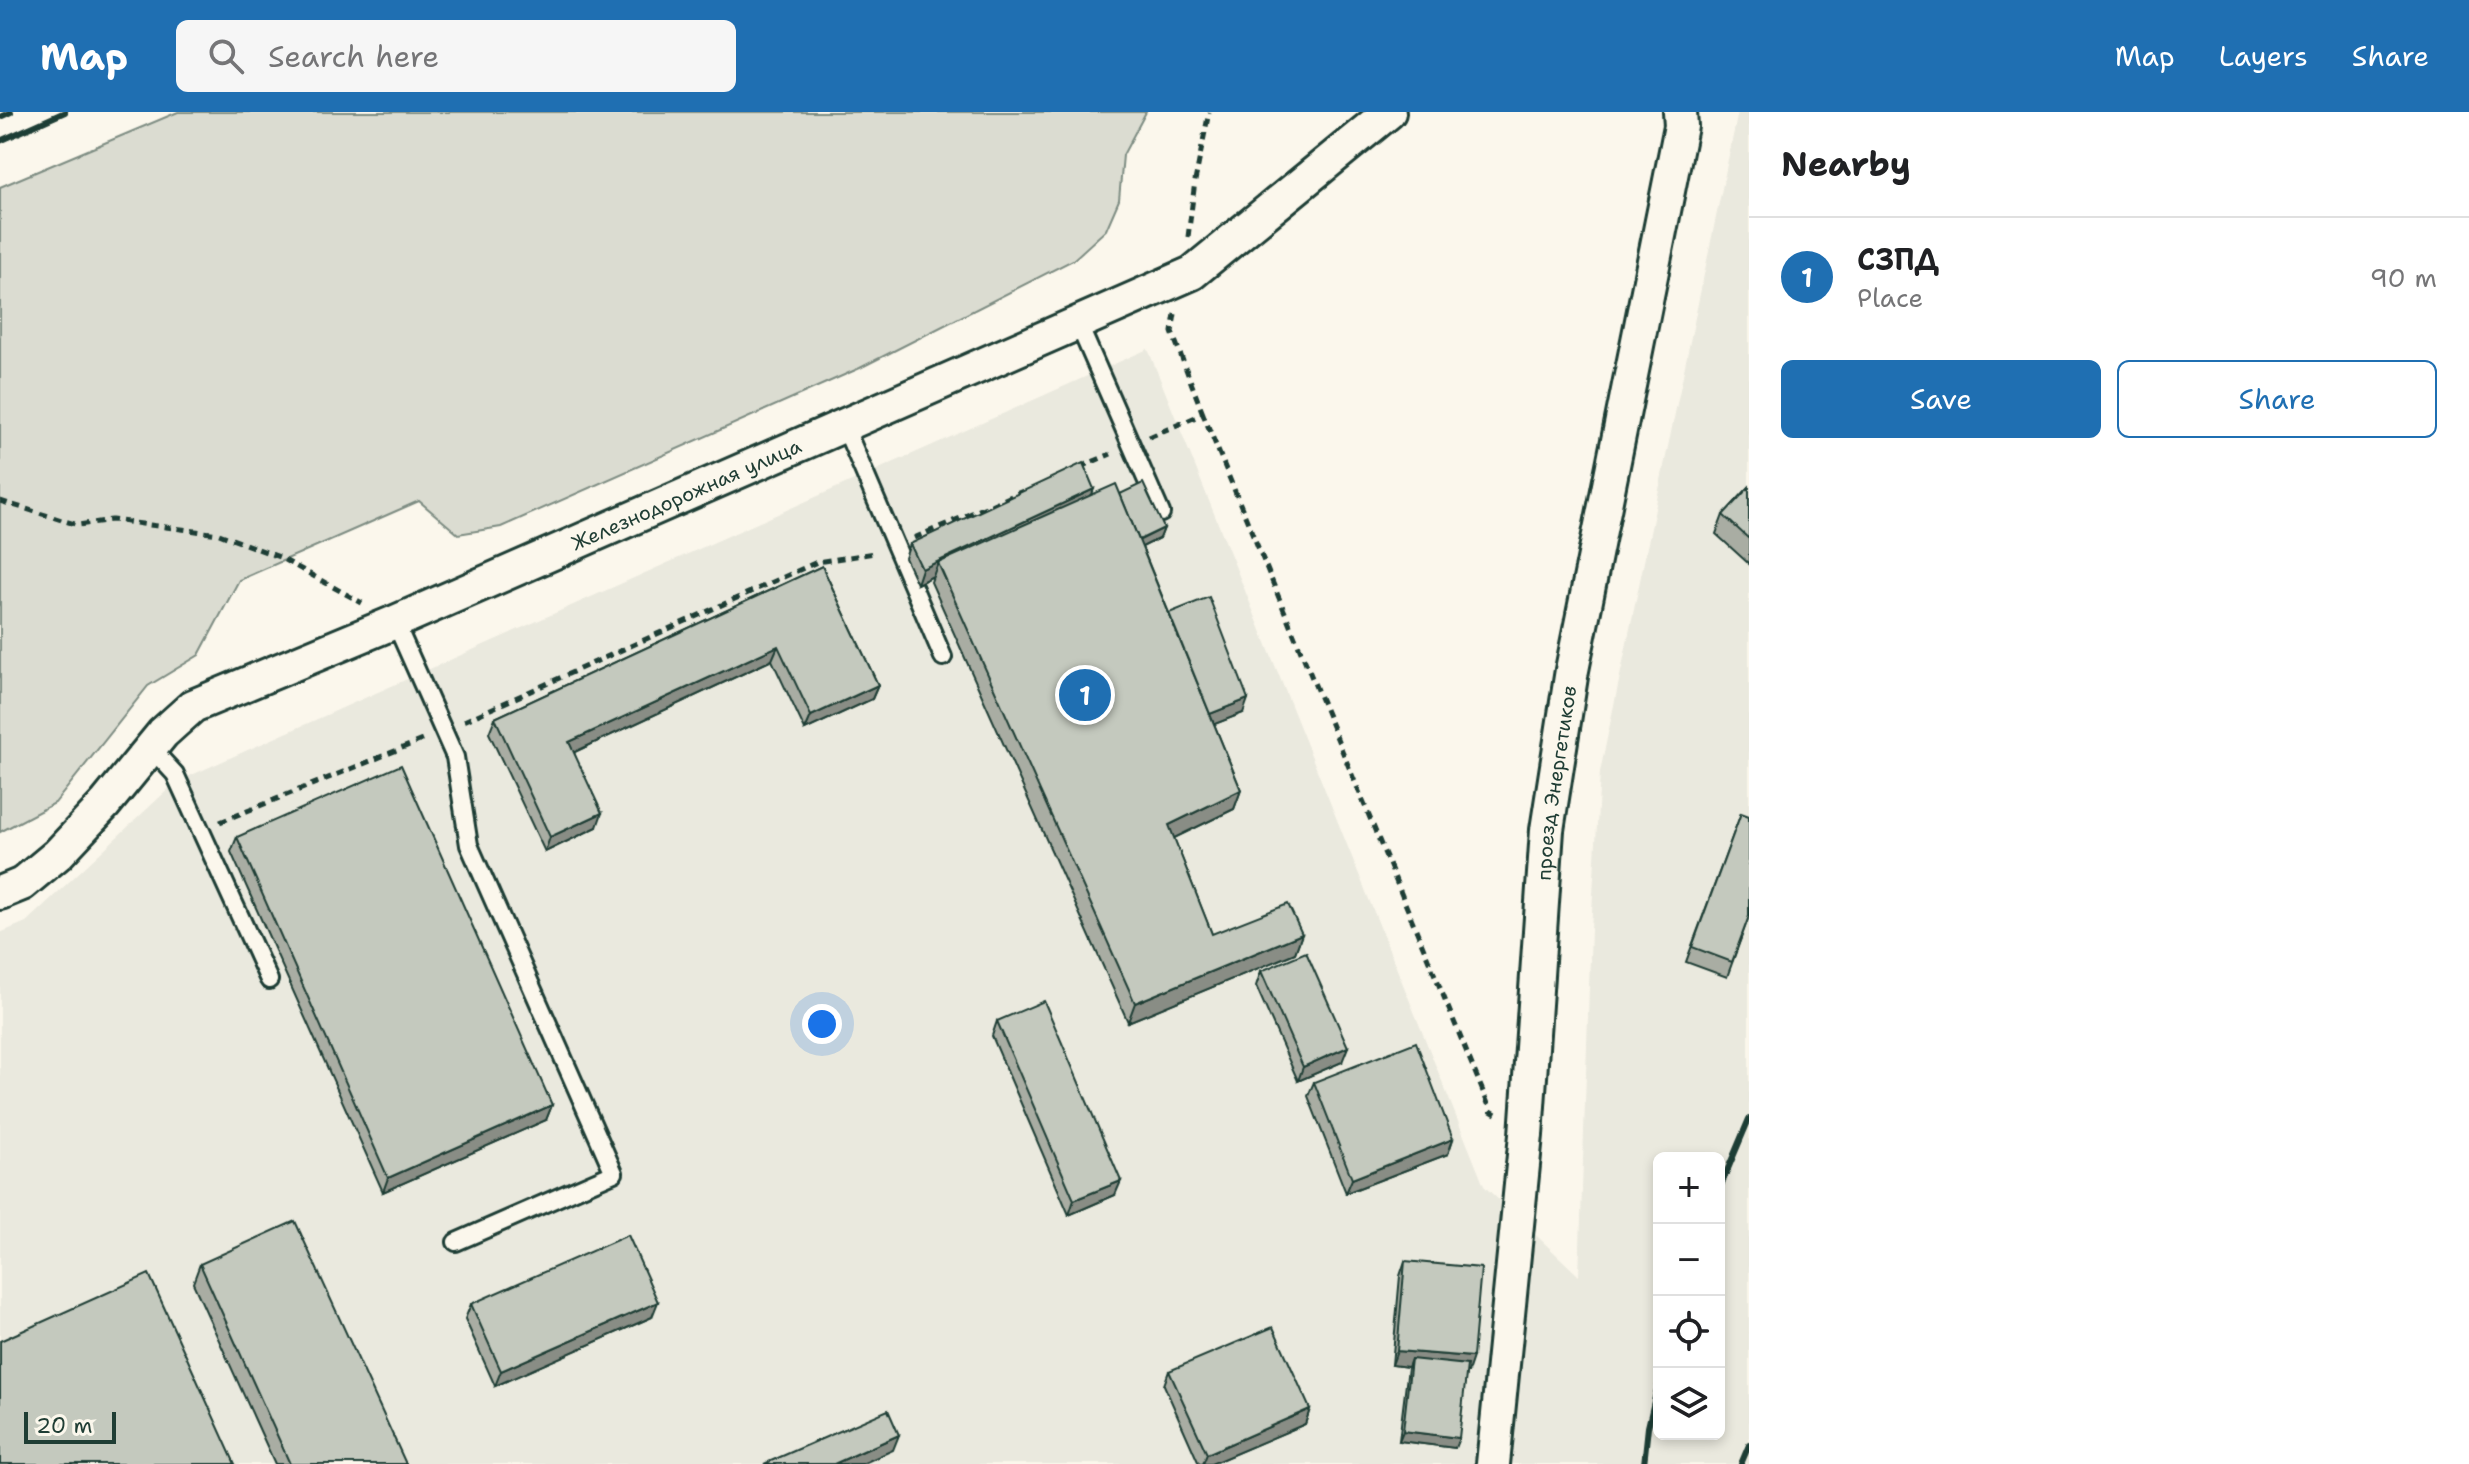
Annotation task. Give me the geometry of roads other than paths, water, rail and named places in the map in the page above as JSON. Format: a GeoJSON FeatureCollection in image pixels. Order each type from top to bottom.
{"type":"FeatureCollection","features":[{"type":"Feature","properties":{"kind":"street","name":"Железнодорожная улица"},"geometry":{"type":"LineString","coordinates":[[0,893],[22,884],[58,854],[105,804],[163,733],[193,706],[395,622],[1192,273],[1389,112]]}},
{"type":"Feature","properties":{"kind":"street","name":"проезд Энергетиков"},"geometry":{"type":"LineString","coordinates":[[1493,1464],[1526,1135],[1547,830],[1572,670],[1681,126],[1680,112]]}},
{"type":"Feature","properties":{"kind":"lane"},"geometry":{"type":"LineString","coordinates":[[1078,323],[1161,513]]}},
{"type":"Feature","properties":{"kind":"lane"},"geometry":{"type":"LineString","coordinates":[[844,425],[943,657]]}},
{"type":"Feature","properties":{"kind":"lane"},"geometry":{"type":"LineString","coordinates":[[395,622],[455,757],[469,845],[614,1173],[456,1242]]}},
{"type":"Feature","properties":{"kind":"lane"},"geometry":{"type":"LineString","coordinates":[[151,748],[175,774],[269,980]]}},
{"type":"Feature","properties":{"kind":"railway"},"geometry":{"type":"LineString","coordinates":[[0,117],[11,112]]}},
{"type":"Feature","properties":{"kind":"railway"},"geometry":{"type":"LineString","coordinates":[[0,141],[65,112]]}},
{"type":"Feature","properties":{"kind":"railway"},"geometry":{"type":"LineString","coordinates":[[1725,1176],[1749,1119]]}},
{"type":"Feature","properties":{"kind":"railway"},"geometry":{"type":"LineString","coordinates":[[1644,1464],[1653,1406]]}},
{"type":"Feature","properties":{"kind":"railway"},"geometry":{"type":"LineString","coordinates":[[1741,1464],[1749,1445]]}},
{"type":"Feature","properties":{"kind":"place","name":"СЗПД"},"geometry":{"type":"Point","coordinates":[1085,695]}}]}
